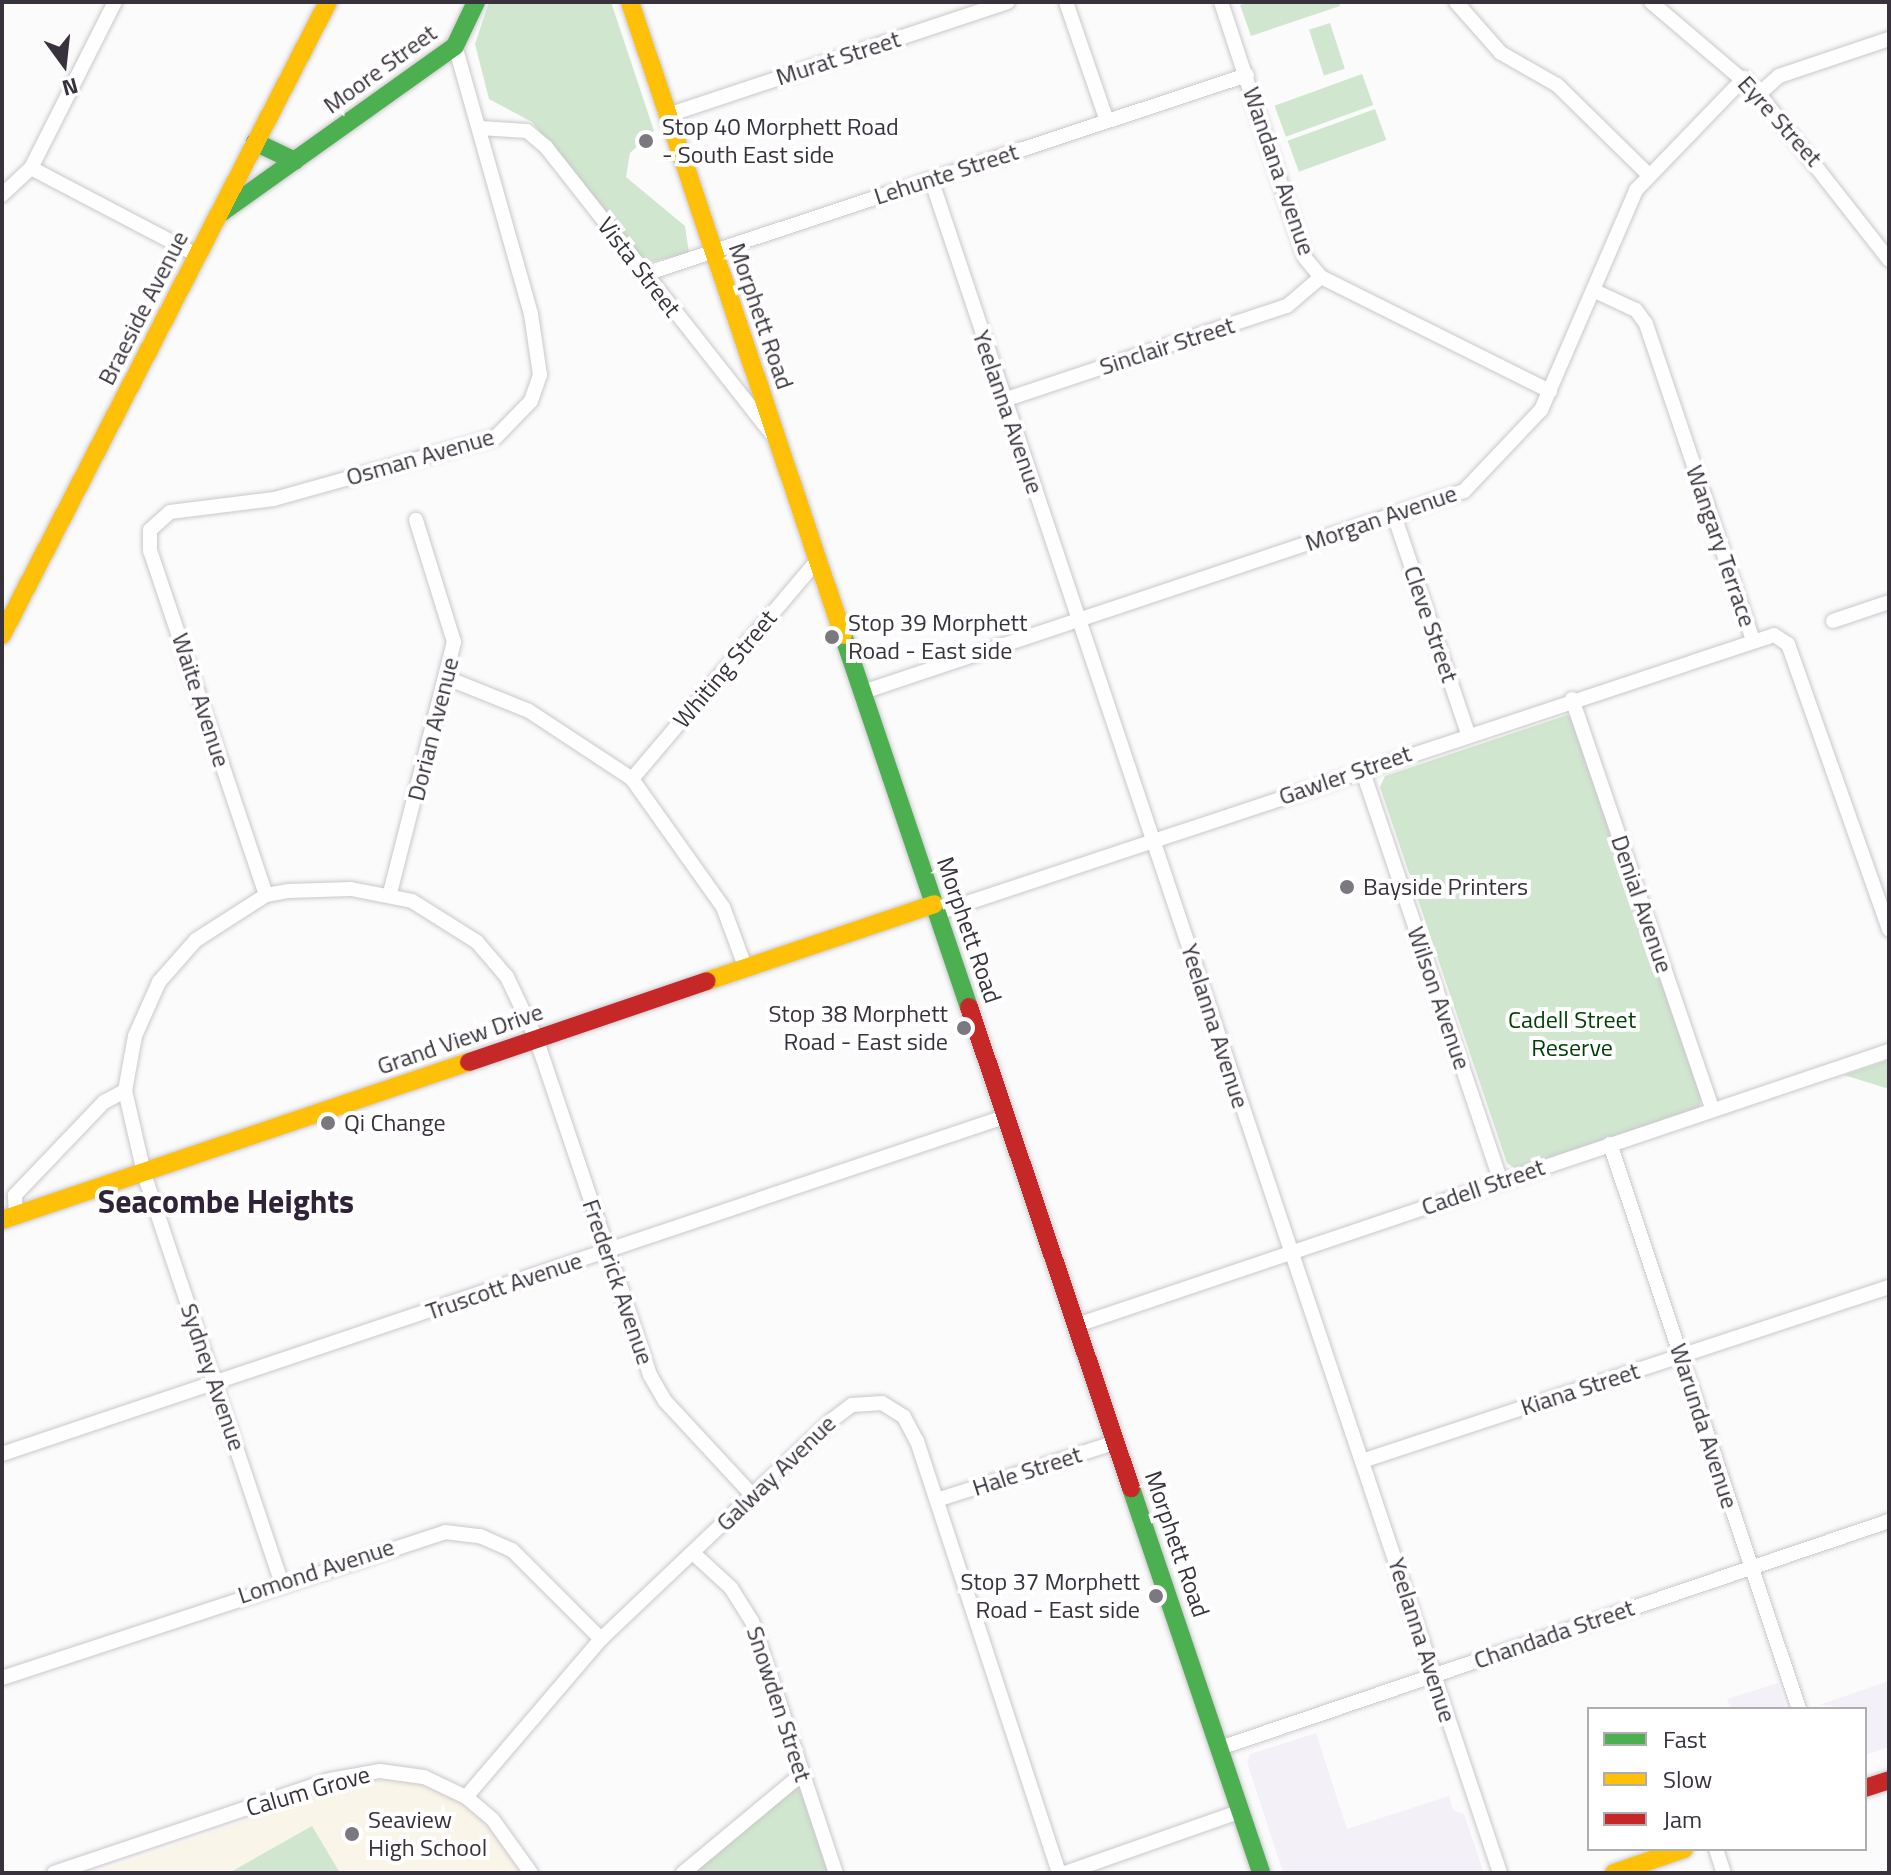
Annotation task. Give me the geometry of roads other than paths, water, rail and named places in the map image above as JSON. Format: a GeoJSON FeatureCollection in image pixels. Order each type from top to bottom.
{"type":"FeatureCollection","features":[{"type":"Feature","properties":{"kind":"main road","name":"Braeside Avenue"},"geometry":{"type":"LineString","coordinates":[[2,635],[328,2]]}},
{"type":"Feature","properties":{"kind":"main road","name":"Moore Street"},"geometry":{"type":"LineString","coordinates":[[218,216],[455,46],[476,2]]}},
{"type":"Feature","properties":{"kind":"main road","name":"Morphett Road"},"geometry":{"type":"LineString","coordinates":[[630,2],[1261,1873]]}},
{"type":"Feature","properties":{"kind":"main road"},"geometry":{"type":"LineString","coordinates":[[255,142],[295,161]]}},
{"type":"Feature","properties":{"kind":"main road","name":"Grand View Drive"},"geometry":{"type":"LineString","coordinates":[[9,1218],[745,966],[936,908]]}},
{"type":"Feature","properties":{"kind":"main road"},"geometry":{"type":"LineString","coordinates":[[1867,1787],[1889,1780]]}},
{"type":"Feature","properties":{"kind":"main road"},"geometry":{"type":"LineString","coordinates":[[1614,1873],[1678,1851]]}},
{"type":"Feature","properties":{"kind":"street"},"geometry":{"type":"LineString","coordinates":[[2,195],[31,168],[115,2]]}},
{"type":"Feature","properties":{"kind":"street"},"geometry":{"type":"LineString","coordinates":[[1066,2],[1107,121]]}},
{"type":"Feature","properties":{"kind":"street","name":"Wandana Avenue"},"geometry":{"type":"LineString","coordinates":[[1221,2],[1305,258],[1321,277],[1550,391]]}},
{"type":"Feature","properties":{"kind":"street"},"geometry":{"type":"LineString","coordinates":[[1456,2],[1501,53],[1557,85],[1649,175]]}},
{"type":"Feature","properties":{"kind":"street","name":"Eyre Street"},"geometry":{"type":"LineString","coordinates":[[1651,2],[1744,78],[1759,94],[1889,260]]}},
{"type":"Feature","properties":{"kind":"street","name":"Murat Street"},"geometry":{"type":"LineString","coordinates":[[668,115],[999,4]]}},
{"type":"Feature","properties":{"kind":"street"},"geometry":{"type":"LineString","coordinates":[[1759,94],[1779,76],[1889,39]]}},
{"type":"Feature","properties":{"kind":"street","name":"Osman Avenue"},"geometry":{"type":"LineString","coordinates":[[170,512],[274,499],[496,437],[520,416],[536,389],[539,363],[480,128],[455,46]]}},
{"type":"Feature","properties":{"kind":"street","name":"Lehunte Street"},"geometry":{"type":"LineString","coordinates":[[645,274],[1247,75]]}},
{"type":"Feature","properties":{"kind":"street","name":"Morgan Avenue"},"geometry":{"type":"LineString","coordinates":[[863,692],[1464,491],[1541,410],[1597,292],[1636,190],[1744,78]]}},
{"type":"Feature","properties":{"kind":"street","name":"Vista Street"},"geometry":{"type":"LineString","coordinates":[[480,128],[527,131],[538,139],[778,441]]}},
{"type":"Feature","properties":{"kind":"street"},"geometry":{"type":"LineString","coordinates":[[31,168],[197,255]]}},
{"type":"Feature","properties":{"kind":"street","name":"Yeelanna Avenue"},"geometry":{"type":"LineString","coordinates":[[931,179],[1154,840],[1289,1253],[1500,1873]]}},
{"type":"Feature","properties":{"kind":"street","name":"Sinclair Street"},"geometry":{"type":"LineString","coordinates":[[1004,400],[1287,306],[1321,277]]}},
{"type":"Feature","properties":{"kind":"street","name":"Wangary Terrace"},"geometry":{"type":"LineString","coordinates":[[1597,292],[1636,310],[1646,324],[1752,638],[1774,635],[1788,644],[1889,930]]}},
{"type":"Feature","properties":{"kind":"street","name":"Waite Avenue"},"geometry":{"type":"LineString","coordinates":[[170,512],[154,521],[150,551],[266,895]]}},
{"type":"Feature","properties":{"kind":"street","name":"Cleve Street"},"geometry":{"type":"LineString","coordinates":[[1394,515],[1468,734]]}},
{"type":"Feature","properties":{"kind":"street","name":"Dorian Avenue"},"geometry":{"type":"LineString","coordinates":[[390,893],[454,642],[416,520]]}},
{"type":"Feature","properties":{"kind":"street","name":"Whiting Street"},"geometry":{"type":"LineString","coordinates":[[632,779],[818,560]]}},
{"type":"Feature","properties":{"kind":"street"},"geometry":{"type":"LineString","coordinates":[[1833,621],[1889,602]]}},
{"type":"Feature","properties":{"kind":"street","name":"Gawler Street"},"geometry":{"type":"LineString","coordinates":[[936,908],[1154,840],[1752,638]]}},
{"type":"Feature","properties":{"kind":"street"},"geometry":{"type":"LineString","coordinates":[[447,678],[529,711],[632,779],[723,907],[745,966]]}},
{"type":"Feature","properties":{"kind":"street","name":"Denial Avenue"},"geometry":{"type":"LineString","coordinates":[[1572,699],[1712,1109]]}},
{"type":"Feature","properties":{"kind":"street","name":"Wilson Avenue"},"geometry":{"type":"LineString","coordinates":[[1362,769],[1500,1180]]}},
{"type":"Feature","properties":{"kind":"street"},"geometry":{"type":"LineString","coordinates":[[9,1218],[15,1195],[104,1102],[125,1091],[135,1036],[159,982],[196,940],[266,895],[311,889],[390,893]]}},
{"type":"Feature","properties":{"kind":"street","name":"Frederick Avenue"},"geometry":{"type":"LineString","coordinates":[[390,893],[477,942],[507,977],[536,1038],[606,1252],[661,1394],[752,1495]]}},
{"type":"Feature","properties":{"kind":"street","name":"Cadell Street"},"geometry":{"type":"LineString","coordinates":[[1077,1325],[1889,1051]]}},
{"type":"Feature","properties":{"kind":"street","name":"Sydney Avenue"},"geometry":{"type":"LineString","coordinates":[[125,1091],[144,1173],[281,1581]]}},
{"type":"Feature","properties":{"kind":"street","name":"Truscott Avenue"},"geometry":{"type":"LineString","coordinates":[[2,1454],[1007,1116]]}},
{"type":"Feature","properties":{"kind":"street","name":"Warunda Avenue"},"geometry":{"type":"LineString","coordinates":[[1610,1144],[1798,1707]]}},
{"type":"Feature","properties":{"kind":"street","name":"Kiana Street"},"geometry":{"type":"LineString","coordinates":[[1362,1461],[1889,1287]]}},
{"type":"Feature","properties":{"kind":"street","name":"Galway Avenue"},"geometry":{"type":"LineString","coordinates":[[466,1797],[601,1639],[841,1411],[870,1402],[892,1409],[908,1423],[937,1500],[1062,1873]]}},
{"type":"Feature","properties":{"kind":"street","name":"Hale Street"},"geometry":{"type":"LineString","coordinates":[[937,1500],[1117,1442]]}},
{"type":"Feature","properties":{"kind":"street","name":"Chandada Street"},"geometry":{"type":"LineString","coordinates":[[1220,1748],[1889,1521]]}},
{"type":"Feature","properties":{"kind":"street","name":"Lomond Avenue"},"geometry":{"type":"LineString","coordinates":[[2,1678],[281,1581],[432,1533],[480,1536],[534,1567],[601,1639]]}},
{"type":"Feature","properties":{"kind":"street","name":"Snowden Street"},"geometry":{"type":"LineString","coordinates":[[693,1553],[743,1603],[836,1873]]}},
{"type":"Feature","properties":{"kind":"street","name":"Calum Grove"},"geometry":{"type":"LineString","coordinates":[[54,1873],[358,1772],[424,1777],[466,1797],[493,1820],[531,1873]]}},
{"type":"Feature","properties":{"kind":"street"},"geometry":{"type":"LineString","coordinates":[[683,1873],[802,1774]]}},
{"type":"Feature","properties":{"kind":"street"},"geometry":{"type":"LineString","coordinates":[[1062,1873],[1241,1811]]}},
{"type":"Feature","properties":{"kind":"street"},"geometry":{"type":"LineString","coordinates":[[1717,1851],[1724,1873]]}},
{"type":"Feature","properties":{"kind":"place","name":"Stop 40 Morphett Road - South East side"},"geometry":{"type":"Point","coordinates":[646,141]}},
{"type":"Feature","properties":{"kind":"place","name":"Stop 39 Morphett Road - East side"},"geometry":{"type":"Point","coordinates":[832,637]}},
{"type":"Feature","properties":{"kind":"place","name":"Bayside Printers"},"geometry":{"type":"Point","coordinates":[1347,887]}},
{"type":"Feature","properties":{"kind":"place","name":"Stop 38 Morphett Road - East side"},"geometry":{"type":"Point","coordinates":[964,1028]}},
{"type":"Feature","properties":{"kind":"place","name":"Qi Change"},"geometry":{"type":"Point","coordinates":[328,1123]}},
{"type":"Feature","properties":{"kind":"place","name":"Stop 37 Morphett Road - East side"},"geometry":{"type":"Point","coordinates":[1156,1596]}},
{"type":"Feature","properties":{"kind":"place","name":"Seaview High School"},"geometry":{"type":"Point","coordinates":[352,1834]}},
{"type":"Feature","properties":{"kind":"district","name":"Seacombe Heights"},"geometry":{"type":"Point","coordinates":[226,1201]}},
{"type":"Feature","properties":{"kind":"park label","name":"Cadell Street Reserve"},"geometry":{"type":"Point","coordinates":[1572,1034]}}]}
